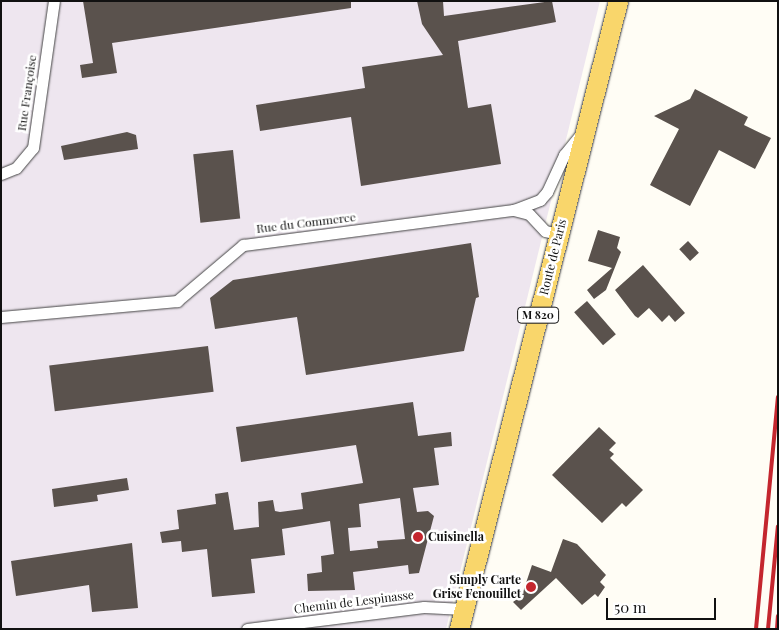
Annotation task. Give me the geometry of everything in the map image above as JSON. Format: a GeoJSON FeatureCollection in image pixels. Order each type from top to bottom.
{"type":"FeatureCollection","features":[{"type":"Feature","properties":{"kind":"main road","name":"Route de Paris"},"geometry":{"type":"LineString","coordinates":[[459,629],[618,1]]}},
{"type":"Feature","properties":{"kind":"street","name":"Rue Françoise"},"geometry":{"type":"LineString","coordinates":[[1,174],[16,168],[32,148],[54,1]]}},
{"type":"Feature","properties":{"kind":"street","name":"Rue du Commerce"},"geometry":{"type":"LineString","coordinates":[[1,316],[177,301],[243,245],[514,210],[540,200],[547,192],[564,156],[586,129]]}},
{"type":"Feature","properties":{"kind":"street"},"geometry":{"type":"LineString","coordinates":[[514,210],[529,214],[545,230],[559,234]]}},
{"type":"Feature","properties":{"kind":"street","name":"Chemin de Lespinasse"},"geometry":{"type":"LineString","coordinates":[[247,629],[424,607],[464,609]]}},
{"type":"Feature","properties":{"kind":"shaded area"},"geometry":{"type":"Polygon","coordinates":[[[1,1],[600,1],[446,629],[1,629],[1,1]]]}},
{"type":"Feature","properties":{"kind":"building"},"geometry":{"type":"Polygon","coordinates":[[[83,1],[351,1],[351,8],[112,43],[117,73],[82,78],[80,65],[93,63],[83,1]]]}},
{"type":"Feature","properties":{"kind":"building"},"geometry":{"type":"Polygon","coordinates":[[[417,1],[443,1],[444,16],[552,1],[556,22],[458,41],[468,108],[491,104],[501,164],[361,186],[351,117],[260,131],[256,105],[365,88],[362,67],[443,55],[422,24],[417,1]]]}},
{"type":"Feature","properties":{"kind":"building"},"geometry":{"type":"Polygon","coordinates":[[[695,89],[748,117],[744,125],[771,138],[755,169],[719,150],[690,206],[650,185],[679,129],[654,116],[690,99],[695,89]]]}},
{"type":"Feature","properties":{"kind":"building"},"geometry":{"type":"Polygon","coordinates":[[[127,132],[136,135],[138,149],[64,160],[61,146],[127,132]]]}},
{"type":"Feature","properties":{"kind":"building"},"geometry":{"type":"Polygon","coordinates":[[[233,150],[240,219],[200,223],[193,154],[233,150]]]}},
{"type":"Feature","properties":{"kind":"building"},"geometry":{"type":"Polygon","coordinates":[[[598,230],[620,237],[617,248],[621,252],[606,290],[594,299],[587,290],[612,268],[588,261],[598,230]]]}},
{"type":"Feature","properties":{"kind":"building"},"geometry":{"type":"Polygon","coordinates":[[[688,241],[699,253],[690,261],[679,249],[688,241]]]}},
{"type":"Feature","properties":{"kind":"building"},"geometry":{"type":"Polygon","coordinates":[[[471,243],[479,297],[476,298],[464,351],[306,375],[297,317],[215,329],[210,298],[233,280],[471,243]]]}},
{"type":"Feature","properties":{"kind":"building"},"geometry":{"type":"Polygon","coordinates":[[[643,265],[685,313],[675,322],[669,315],[662,322],[649,308],[638,318],[615,290],[643,265]]]}},
{"type":"Feature","properties":{"kind":"building"},"geometry":{"type":"Polygon","coordinates":[[[587,301],[616,334],[603,345],[574,312],[587,301]]]}},
{"type":"Feature","properties":{"kind":"building"},"geometry":{"type":"Polygon","coordinates":[[[208,346],[214,392],[55,411],[49,365],[208,346]]]}},
{"type":"Feature","properties":{"kind":"building"},"geometry":{"type":"Polygon","coordinates":[[[413,402],[418,436],[451,432],[452,446],[434,448],[439,485],[413,488],[417,512],[428,511],[434,516],[419,573],[409,574],[408,565],[353,572],[355,590],[308,591],[307,574],[322,572],[321,556],[334,554],[330,521],[282,529],[285,555],[251,559],[255,593],[212,597],[207,549],[182,552],[181,541],[162,543],[160,532],[179,529],[177,510],[216,504],[215,494],[228,492],[234,530],[259,527],[258,502],[273,500],[275,511],[280,512],[303,509],[301,493],[363,483],[356,445],[241,462],[236,427],[413,402]],[[400,498],[359,504],[361,527],[348,528],[350,551],[378,548],[377,541],[405,539],[400,498]]]}},
{"type":"Feature","properties":{"kind":"building"},"geometry":{"type":"Polygon","coordinates":[[[599,427],[616,443],[609,450],[614,454],[610,458],[643,490],[626,507],[622,503],[602,523],[552,475],[599,427]]]}},
{"type":"Feature","properties":{"kind":"building"},"geometry":{"type":"Polygon","coordinates":[[[127,478],[129,490],[97,495],[98,501],[54,507],[52,489],[127,478]]]}},
{"type":"Feature","properties":{"kind":"building"},"geometry":{"type":"Polygon","coordinates":[[[563,539],[577,544],[606,575],[600,582],[605,587],[598,597],[595,594],[582,605],[556,578],[521,610],[513,602],[522,595],[532,565],[551,572],[563,539]]]}},
{"type":"Feature","properties":{"kind":"building"},"geometry":{"type":"Polygon","coordinates":[[[132,543],[138,608],[92,612],[89,585],[16,596],[11,561],[132,543]]]}},
{"type":"Feature","properties":{"kind":"railway"},"geometry":{"type":"LineString","coordinates":[[756,629],[778,397]]}},
{"type":"Feature","properties":{"kind":"railway"},"geometry":{"type":"LineString","coordinates":[[768,629],[778,526]]}},
{"type":"Feature","properties":{"kind":"railway"},"geometry":{"type":"LineString","coordinates":[[777,629],[778,616]]}},
{"type":"Feature","properties":{"kind":"place","name":"Cuisinella"},"geometry":{"type":"Point","coordinates":[418,537]}},
{"type":"Feature","properties":{"kind":"place","name":"Simply Carte Grise Fenouillet"},"geometry":{"type":"Point","coordinates":[531,587]}}]}
